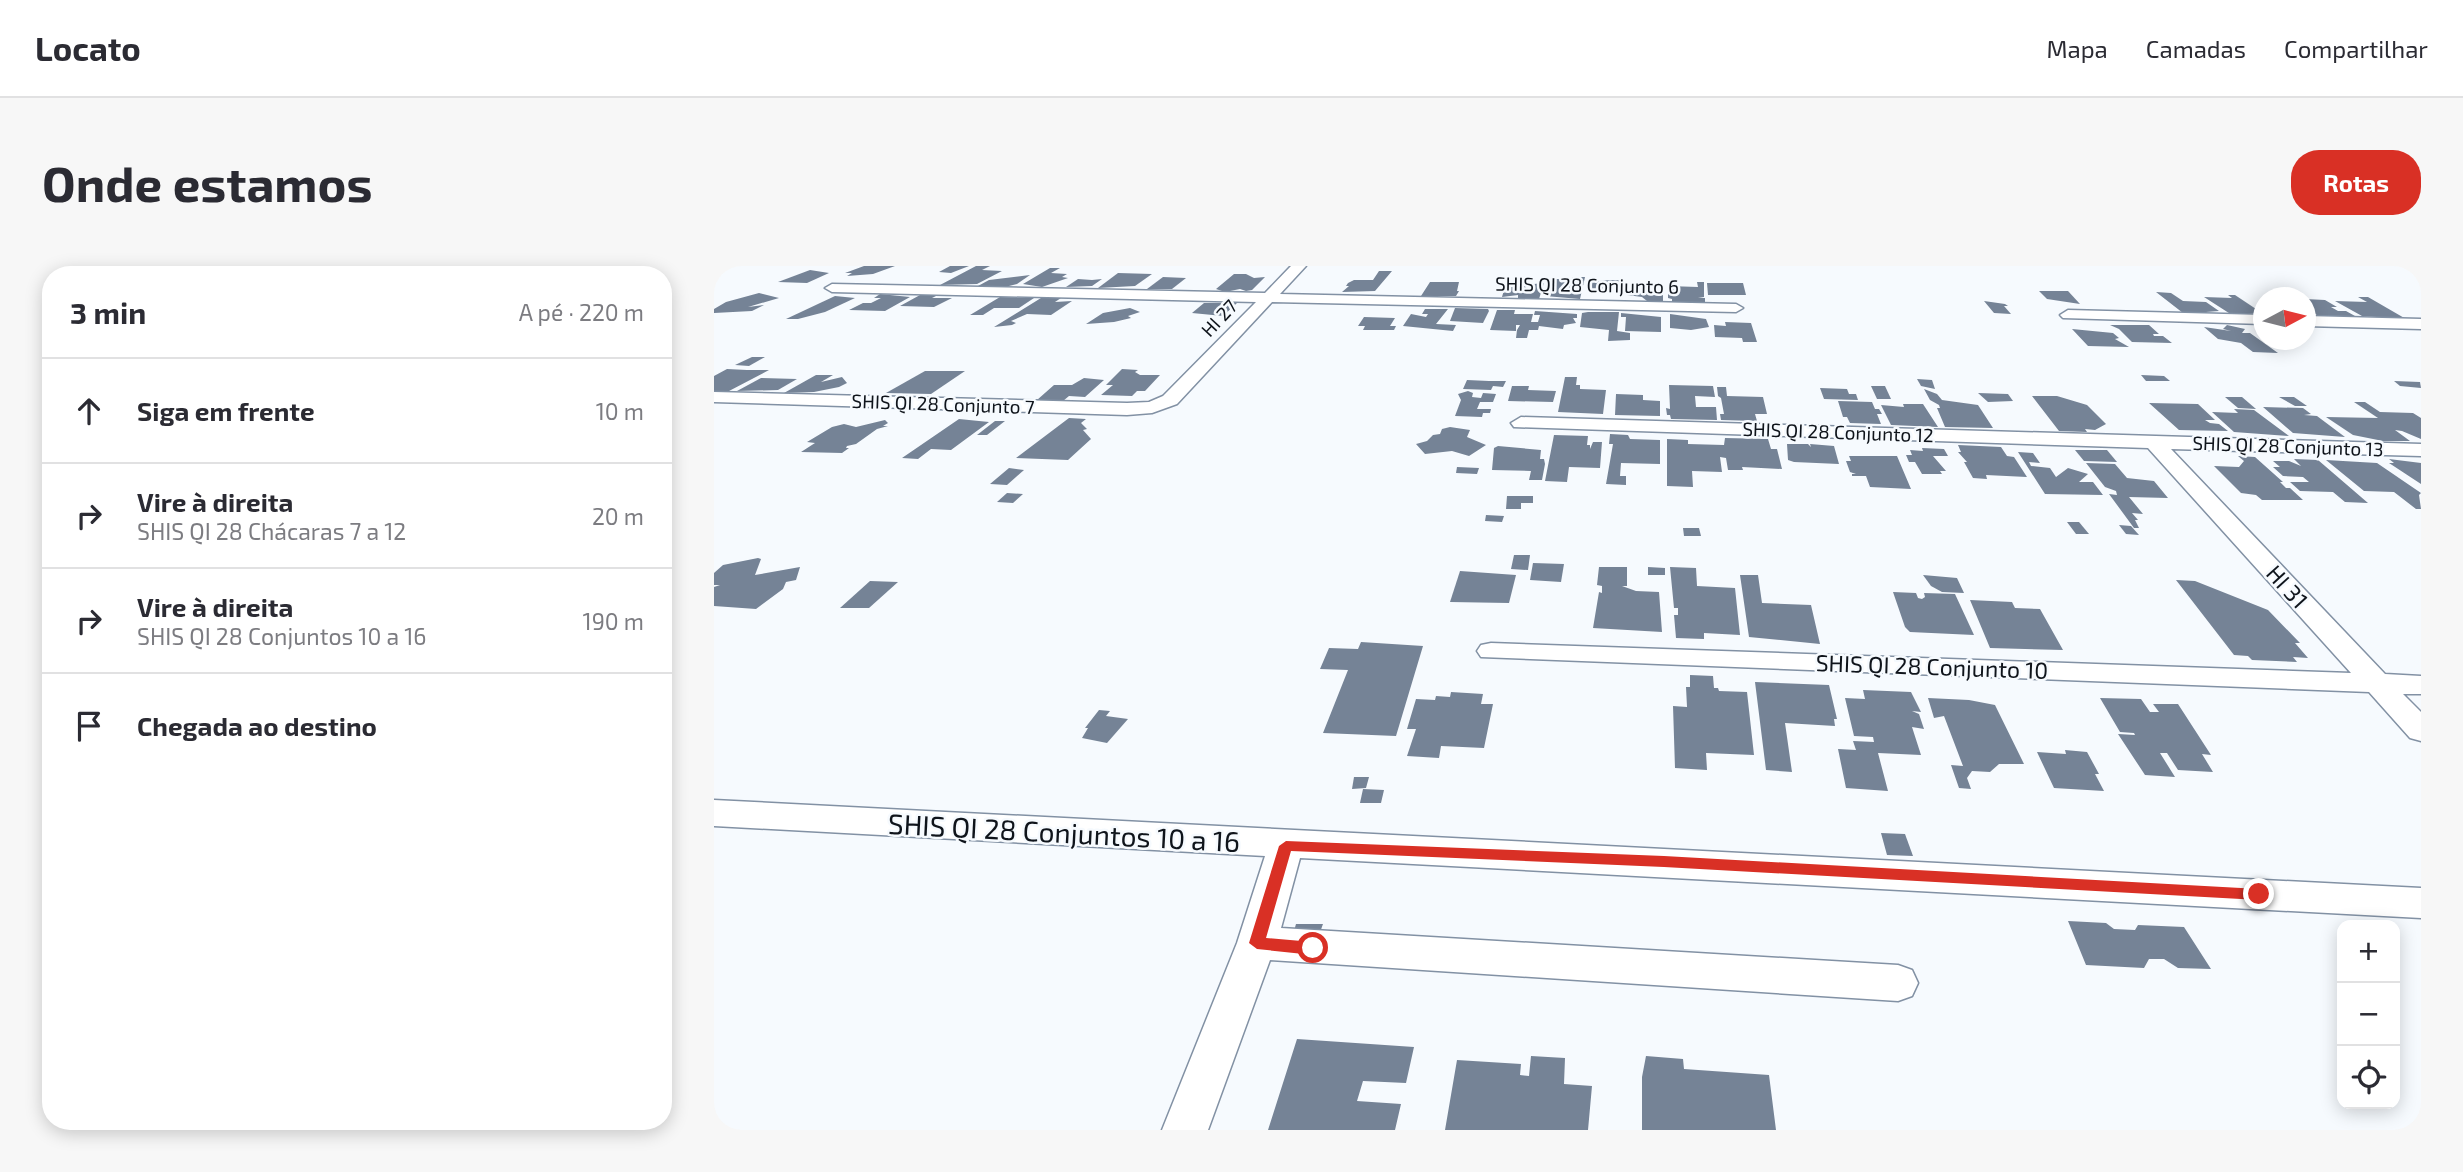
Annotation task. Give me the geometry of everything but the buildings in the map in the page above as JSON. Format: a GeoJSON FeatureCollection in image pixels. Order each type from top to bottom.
{"type":"FeatureCollection","features":[{"type":"Feature","properties":{"kind":"street","name":"HI 27"},"geometry":{"type":"LineString","coordinates":[[1170,400],[1299,266]]}},
{"type":"Feature","properties":{"kind":"street","name":"SHIS QI 28 Conjunto 6"},"geometry":{"type":"LineString","coordinates":[[832,288],[1736,308]]}},
{"type":"Feature","properties":{"kind":"street"},"geometry":{"type":"LineString","coordinates":[[2067,315],[2253,320]]}},
{"type":"Feature","properties":{"kind":"street"},"geometry":{"type":"LineString","coordinates":[[2316,321],[2421,324]]}},
{"type":"Feature","properties":{"kind":"street","name":"SHIS QI 28 Conjunto 7"},"geometry":{"type":"LineString","coordinates":[[714,397],[1127,409],[1152,407],[1170,400]]}},
{"type":"Feature","properties":{"kind":"street","name":"SHIS QI 28 Conjunto 12"},"geometry":{"type":"LineString","coordinates":[[1521,423],[2154,442]]}},
{"type":"Feature","properties":{"kind":"street","name":"SHIS QI 28 Conjunto 13"},"geometry":{"type":"LineString","coordinates":[[2154,442],[2421,450]]}},
{"type":"Feature","properties":{"kind":"street","name":"HI 31"},"geometry":{"type":"LineString","coordinates":[[2154,442],[2421,732]]}},
{"type":"Feature","properties":{"kind":"street","name":"SHIS QI 28 Conjunto 10"},"geometry":{"type":"LineString","coordinates":[[1491,651],[2421,685]]}},
{"type":"Feature","properties":{"kind":"street","name":"SHIS QI 28 Conjuntos 10 a 16"},"geometry":{"type":"LineString","coordinates":[[714,813],[1286,846],[1650,861],[2421,904]]}},
{"type":"Feature","properties":{"kind":"street"},"geometry":{"type":"LineString","coordinates":[[1185,1130],[1257,943],[1286,846]]}},
{"type":"Feature","properties":{"kind":"street"},"geometry":{"type":"LineString","coordinates":[[1257,943],[1898,984]]}},
{"type":"Feature","properties":{"kind":"route"},"geometry":{"type":"LineString","coordinates":[[1313,948],[1257,943],[1286,846],[1664,862],[2259,894]]}}]}
